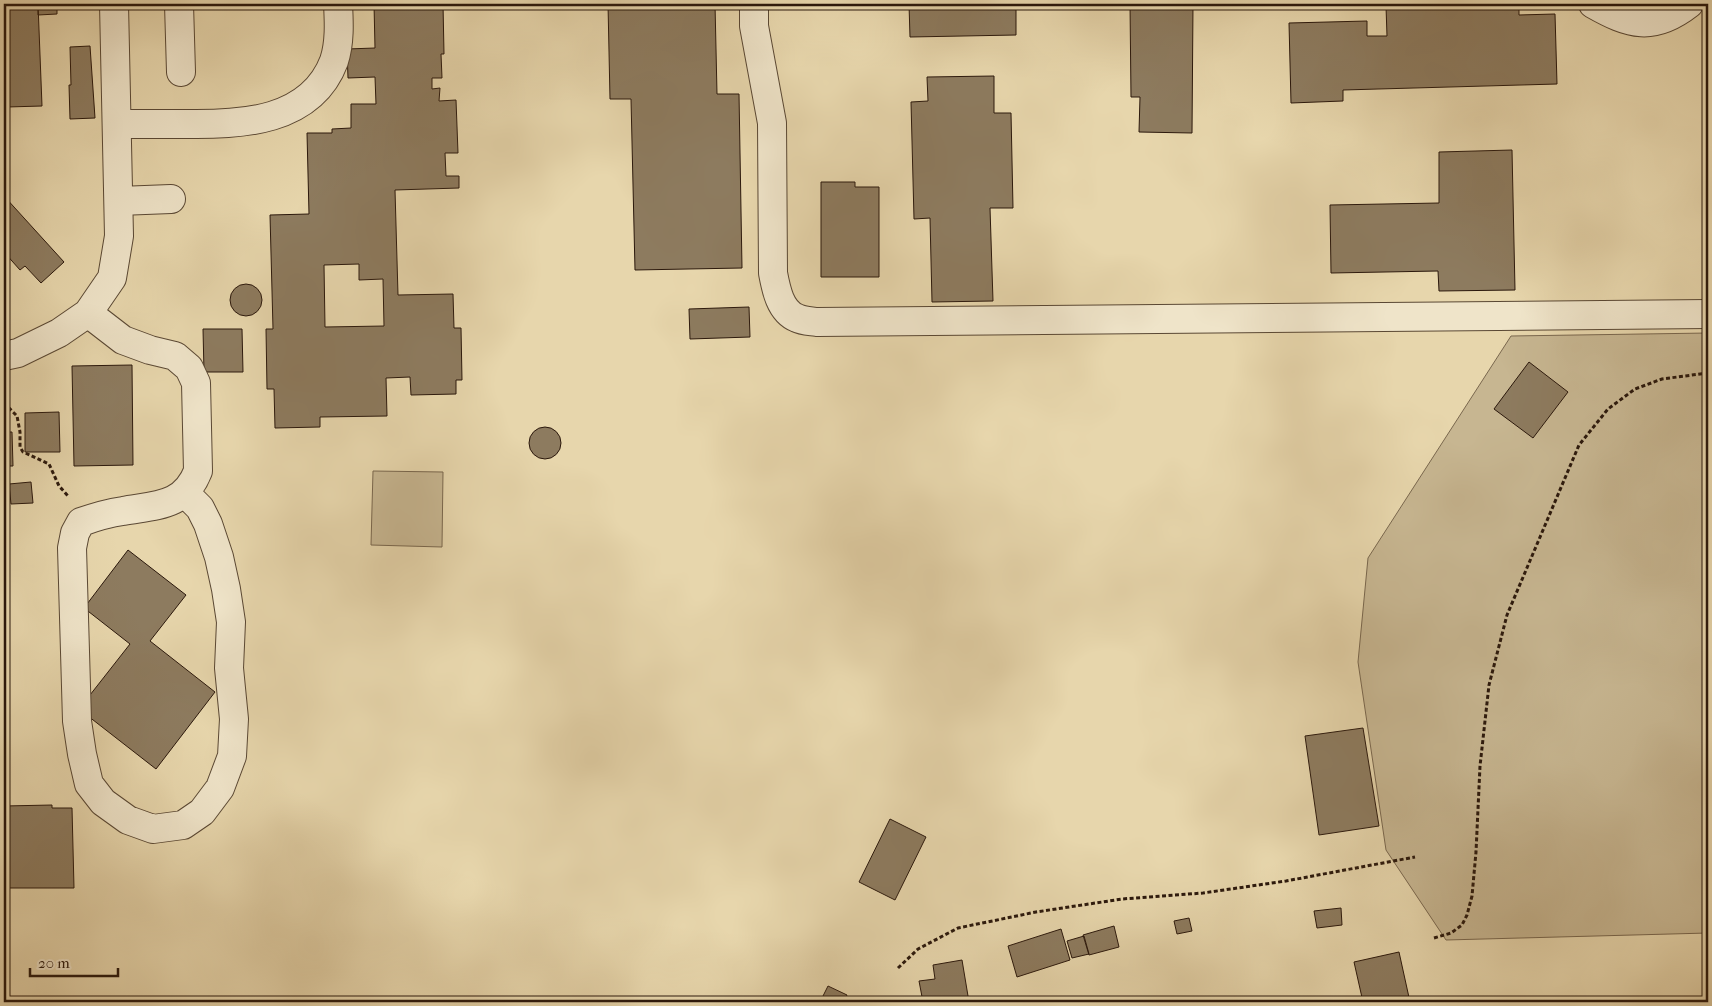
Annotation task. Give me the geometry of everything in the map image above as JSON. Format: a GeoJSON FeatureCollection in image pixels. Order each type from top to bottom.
{"type":"FeatureCollection","features":[{"type":"Feature","properties":{"kind":"lane"},"geometry":{"type":"LineString","coordinates":[[4,356],[18,353],[59,333],[88,313],[112,278],[119,236],[114,4]]}},
{"type":"Feature","properties":{"kind":"lane"},"geometry":{"type":"LineString","coordinates":[[179,4],[181,72]]}},
{"type":"Feature","properties":{"kind":"lane"},"geometry":{"type":"LineString","coordinates":[[117,124],[244,123],[270,117],[302,102],[321,85],[334,60],[339,28],[338,4]]}},
{"type":"Feature","properties":{"kind":"lane"},"geometry":{"type":"LineString","coordinates":[[754,4],[754,26],[772,123],[773,273],[777,292],[786,309],[796,318],[817,322],[1708,314]]}},
{"type":"Feature","properties":{"kind":"lane"},"geometry":{"type":"LineString","coordinates":[[1593,4],[1630,22],[1654,22],[1676,14],[1689,4]]}},
{"type":"Feature","properties":{"kind":"lane"},"geometry":{"type":"LineString","coordinates":[[119,201],[171,199]]}},
{"type":"Feature","properties":{"kind":"lane"},"geometry":{"type":"LineString","coordinates":[[88,313],[123,340],[150,350],[175,356],[189,368],[196,383],[198,471],[185,493],[173,500],[150,507],[124,511],[81,522],[75,533],[72,548],[77,721],[82,754],[90,784],[103,802],[128,820],[153,829],[183,825],[202,812],[220,788],[232,756],[234,719],[229,668],[231,622],[226,589],[219,558],[208,524],[200,508],[185,493]]}},
{"type":"Feature","properties":{"kind":"path"},"geometry":{"type":"LineString","coordinates":[[1434,938],[1451,933],[1462,925],[1467,915],[1472,896],[1480,766],[1489,685],[1507,615],[1580,445],[1608,410],[1635,390],[1662,379],[1708,373]]}},
{"type":"Feature","properties":{"kind":"path"},"geometry":{"type":"LineString","coordinates":[[4,403],[17,416],[20,447],[23,452],[49,464],[64,493],[90,519]]}},
{"type":"Feature","properties":{"kind":"path"},"geometry":{"type":"LineString","coordinates":[[898,968],[918,948],[958,928],[1036,912],[1113,901],[1202,893],[1286,882],[1415,857]]}},
{"type":"Feature","properties":{"kind":"shaded area"},"geometry":{"type":"Polygon","coordinates":[[[1708,333],[1708,933],[1446,940],[1386,850],[1358,662],[1368,558],[1511,336],[1708,333]]]}},
{"type":"Feature","properties":{"kind":"shaded area"},"geometry":{"type":"Polygon","coordinates":[[[373,471],[443,472],[442,547],[371,545],[373,471]]]}},
{"type":"Feature","properties":{"kind":"building"},"geometry":{"type":"Polygon","coordinates":[[[4,4],[38,4],[42,106],[7,107],[4,4]]]}},
{"type":"Feature","properties":{"kind":"building"},"geometry":{"type":"Polygon","coordinates":[[[38,4],[57,4],[57,14],[38,15],[38,4]]]}},
{"type":"Feature","properties":{"kind":"building"},"geometry":{"type":"Polygon","coordinates":[[[374,4],[443,4],[444,54],[441,54],[442,78],[432,78],[432,89],[440,88],[439,101],[456,100],[458,153],[445,153],[446,176],[459,176],[459,188],[395,190],[398,295],[453,294],[454,328],[461,328],[462,380],[456,380],[456,394],[411,395],[410,377],[386,378],[387,416],[320,417],[320,427],[275,428],[274,389],[267,389],[266,329],[273,329],[270,215],[309,214],[307,133],[332,133],[332,129],[351,128],[351,104],[376,104],[375,77],[348,78],[347,49],[375,48],[374,4]],[[359,264],[324,265],[325,327],[384,326],[383,279],[359,280],[359,264]]]}},
{"type":"Feature","properties":{"kind":"building"},"geometry":{"type":"Polygon","coordinates":[[[608,4],[715,4],[717,94],[739,94],[742,268],[635,270],[631,99],[610,99],[608,4]]]}},
{"type":"Feature","properties":{"kind":"building"},"geometry":{"type":"Polygon","coordinates":[[[909,4],[1016,4],[1016,35],[910,37],[909,4]]]}},
{"type":"Feature","properties":{"kind":"building"},"geometry":{"type":"Polygon","coordinates":[[[1130,4],[1193,4],[1192,133],[1139,132],[1140,97],[1131,97],[1130,4]]]}},
{"type":"Feature","properties":{"kind":"building"},"geometry":{"type":"Polygon","coordinates":[[[1519,4],[1519,15],[1555,14],[1557,84],[1343,90],[1343,101],[1291,103],[1289,23],[1367,21],[1367,36],[1387,36],[1386,6],[1519,4]]]}},
{"type":"Feature","properties":{"kind":"building"},"geometry":{"type":"Polygon","coordinates":[[[90,46],[95,118],[70,119],[70,47],[90,46]]]}},
{"type":"Feature","properties":{"kind":"building"},"geometry":{"type":"Polygon","coordinates":[[[994,76],[994,113],[1011,113],[1013,208],[990,208],[993,301],[932,302],[930,218],[914,219],[911,102],[928,101],[927,77],[994,76]]]}},
{"type":"Feature","properties":{"kind":"building"},"geometry":{"type":"Polygon","coordinates":[[[1512,150],[1515,290],[1439,291],[1438,271],[1331,273],[1330,205],[1439,203],[1439,152],[1512,150]]]}},
{"type":"Feature","properties":{"kind":"building"},"geometry":{"type":"Polygon","coordinates":[[[821,182],[855,182],[855,187],[879,187],[879,277],[821,277],[821,182]]]}},
{"type":"Feature","properties":{"kind":"building"},"geometry":{"type":"Polygon","coordinates":[[[4,196],[64,262],[41,283],[25,266],[20,270],[4,252],[4,196]]]}},
{"type":"Feature","properties":{"kind":"building"},"geometry":{"type":"Polygon","coordinates":[[[246,284],[252,285],[257,289],[261,294],[261,306],[257,311],[252,315],[246,316],[240,315],[235,311],[231,306],[230,300],[231,294],[235,289],[240,285],[246,284]]]}},
{"type":"Feature","properties":{"kind":"building"},"geometry":{"type":"Polygon","coordinates":[[[749,307],[750,337],[690,339],[689,309],[749,307]]]}},
{"type":"Feature","properties":{"kind":"building"},"geometry":{"type":"Polygon","coordinates":[[[203,329],[242,329],[243,372],[204,372],[203,329]]]}},
{"type":"Feature","properties":{"kind":"building"},"geometry":{"type":"Polygon","coordinates":[[[1529,362],[1568,392],[1533,438],[1494,409],[1529,362]]]}},
{"type":"Feature","properties":{"kind":"building"},"geometry":{"type":"Polygon","coordinates":[[[132,365],[133,465],[74,466],[72,366],[132,365]]]}},
{"type":"Feature","properties":{"kind":"building"},"geometry":{"type":"Polygon","coordinates":[[[59,412],[60,452],[25,452],[25,413],[59,412]]]}},
{"type":"Feature","properties":{"kind":"building"},"geometry":{"type":"Polygon","coordinates":[[[545,427],[551,428],[556,432],[560,437],[560,449],[556,454],[551,458],[545,459],[539,458],[534,454],[530,449],[529,443],[530,437],[534,432],[539,428],[545,427]]]}},
{"type":"Feature","properties":{"kind":"building"},"geometry":{"type":"Polygon","coordinates":[[[4,432],[12,432],[13,466],[4,466],[4,432]]]}},
{"type":"Feature","properties":{"kind":"building"},"geometry":{"type":"Polygon","coordinates":[[[31,482],[33,503],[11,504],[9,484],[31,482]]]}},
{"type":"Feature","properties":{"kind":"building"},"geometry":{"type":"Polygon","coordinates":[[[128,550],[186,595],[150,641],[215,692],[156,769],[79,709],[130,644],[84,608],[128,550]]]}},
{"type":"Feature","properties":{"kind":"building"},"geometry":{"type":"Polygon","coordinates":[[[1363,728],[1379,826],[1319,835],[1305,736],[1363,728]]]}},
{"type":"Feature","properties":{"kind":"building"},"geometry":{"type":"Polygon","coordinates":[[[52,805],[52,808],[72,808],[74,888],[4,888],[4,806],[52,805]]]}},
{"type":"Feature","properties":{"kind":"building"},"geometry":{"type":"Polygon","coordinates":[[[890,819],[926,837],[895,900],[859,882],[890,819]]]}},
{"type":"Feature","properties":{"kind":"building"},"geometry":{"type":"Polygon","coordinates":[[[1341,908],[1342,925],[1317,928],[1314,911],[1341,908]]]}},
{"type":"Feature","properties":{"kind":"building"},"geometry":{"type":"Polygon","coordinates":[[[1189,918],[1192,931],[1177,934],[1174,921],[1189,918]]]}},
{"type":"Feature","properties":{"kind":"building"},"geometry":{"type":"Polygon","coordinates":[[[1114,926],[1119,947],[1089,955],[1083,935],[1114,926]]]}},
{"type":"Feature","properties":{"kind":"building"},"geometry":{"type":"Polygon","coordinates":[[[1061,929],[1070,960],[1017,977],[1008,946],[1061,929]]]}},
{"type":"Feature","properties":{"kind":"building"},"geometry":{"type":"Polygon","coordinates":[[[1084,936],[1089,954],[1072,958],[1067,941],[1084,936]]]}},
{"type":"Feature","properties":{"kind":"building"},"geometry":{"type":"Polygon","coordinates":[[[1399,952],[1410,1002],[1363,1002],[1354,962],[1399,952]]]}},
{"type":"Feature","properties":{"kind":"building"},"geometry":{"type":"Polygon","coordinates":[[[962,960],[969,1002],[923,1002],[919,981],[935,979],[933,965],[962,960]]]}},
{"type":"Feature","properties":{"kind":"building"},"geometry":{"type":"Polygon","coordinates":[[[828,986],[847,995],[844,1002],[820,1002],[828,986]]]}},
{"type":"Feature","properties":{"kind":"building"},"geometry":{"type":"Polygon","coordinates":[[[1018,999],[1019,1002],[1000,1002],[1018,999]]]}},
{"type":"Feature","properties":{"kind":"building"},"geometry":{"type":"Polygon","coordinates":[[[1616,999],[1616,1002],[1477,1002],[1616,999]]]}}]}
